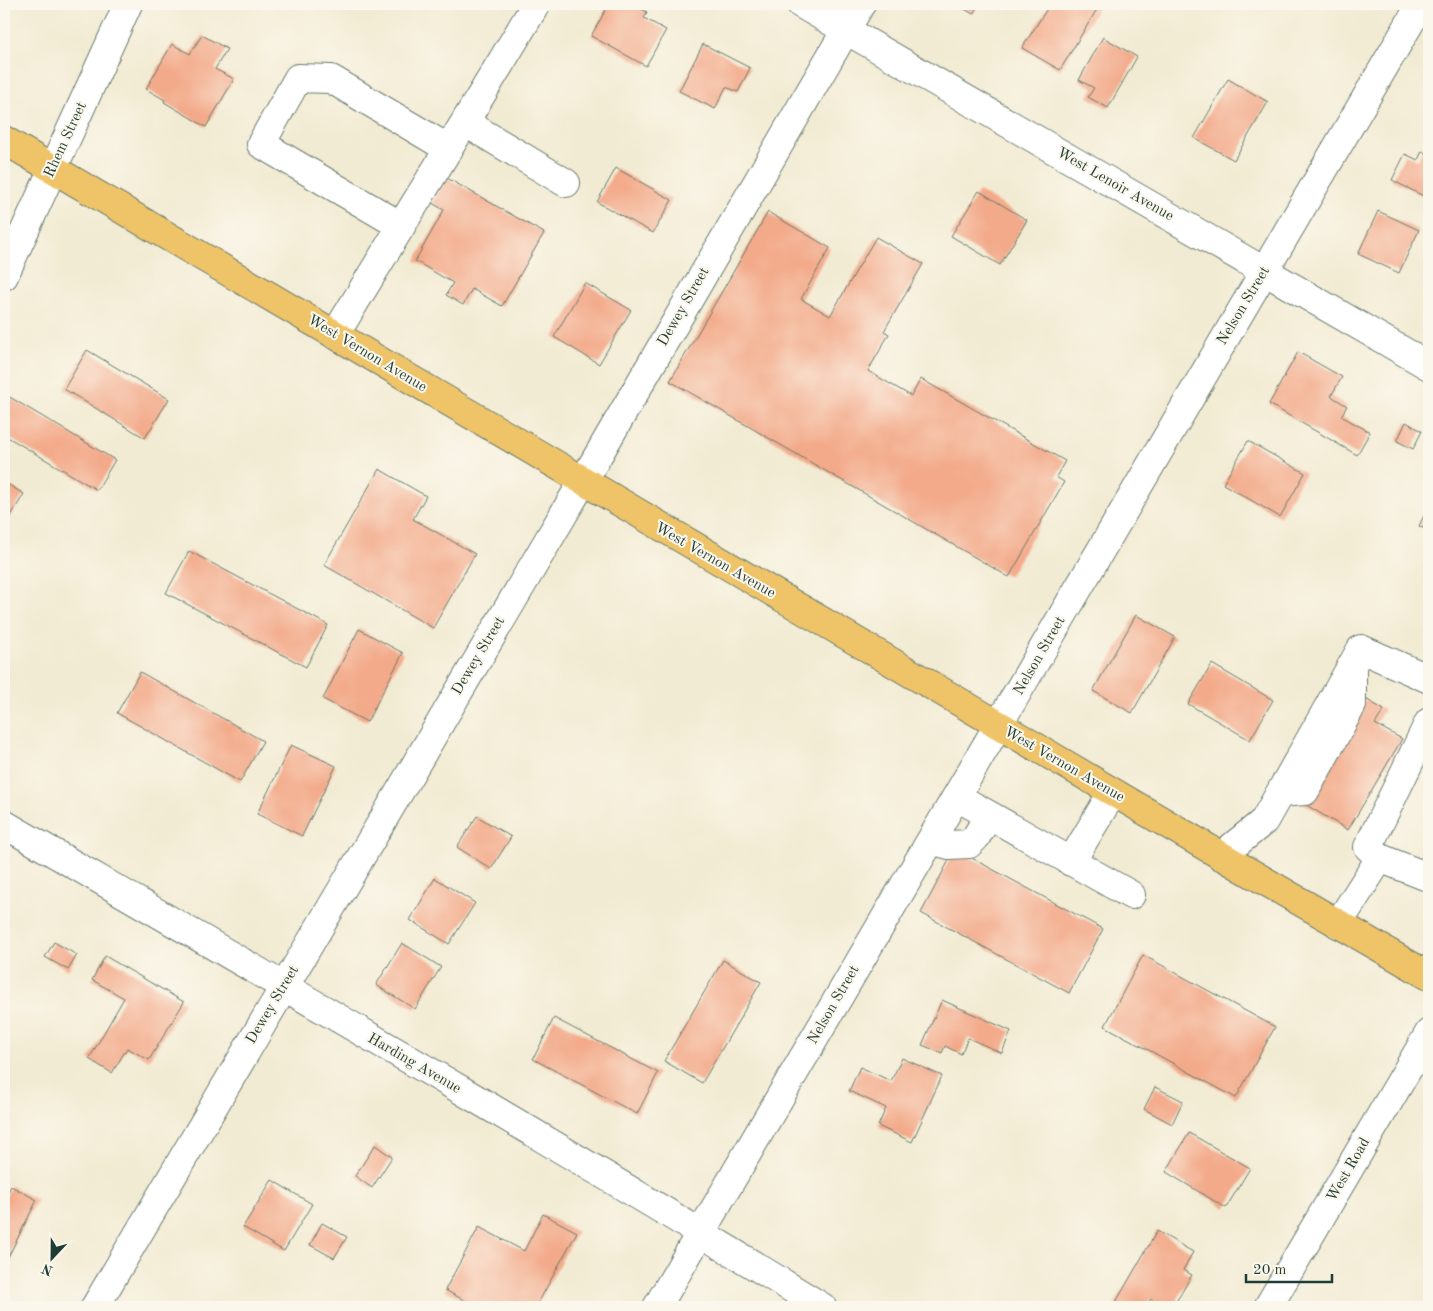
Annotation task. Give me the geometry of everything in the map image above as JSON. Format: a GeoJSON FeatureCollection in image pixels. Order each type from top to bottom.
{"type":"FeatureCollection","features":[{"type":"Feature","properties":{"kind":"main road","name":"West Vernon Avenue"},"geometry":{"type":"LineString","coordinates":[[4,140],[582,483],[998,727],[1429,976]]}},
{"type":"Feature","properties":{"kind":"street","name":"Rhem Street"},"geometry":{"type":"LineString","coordinates":[[4,276],[128,4]]}},
{"type":"Feature","properties":{"kind":"street"},"geometry":{"type":"LineString","coordinates":[[335,335],[466,123],[536,4]]}},
{"type":"Feature","properties":{"kind":"street","name":"West Lenoir Avenue"},"geometry":{"type":"LineString","coordinates":[[801,4],[1429,366]]}},
{"type":"Feature","properties":{"kind":"street","name":"Dewey Street"},"geometry":{"type":"LineString","coordinates":[[95,1307],[582,483],[861,4]]}},
{"type":"Feature","properties":{"kind":"street","name":"Nelson Street"},"geometry":{"type":"LineString","coordinates":[[657,1307],[1421,4]]}},
{"type":"Feature","properties":{"kind":"street"},"geometry":{"type":"LineString","coordinates":[[401,226],[261,144],[298,78],[331,79],[449,149]]}},
{"type":"Feature","properties":{"kind":"street"},"geometry":{"type":"LineString","coordinates":[[466,123],[566,183]]}},
{"type":"Feature","properties":{"kind":"street"},"geometry":{"type":"LineString","coordinates":[[1221,856],[1264,821],[1361,649],[1429,679]]}},
{"type":"Feature","properties":{"kind":"street"},"geometry":{"type":"LineString","coordinates":[[1429,722],[1368,847],[1380,858],[1425,876],[1429,870]]}},
{"type":"Feature","properties":{"kind":"street"},"geometry":{"type":"LineString","coordinates":[[1071,862],[1112,793]]}},
{"type":"Feature","properties":{"kind":"street"},"geometry":{"type":"LineString","coordinates":[[957,797],[1130,895]]}},
{"type":"Feature","properties":{"kind":"street"},"geometry":{"type":"LineString","coordinates":[[931,840],[949,845],[962,846],[969,844],[976,838],[989,815]]}},
{"type":"Feature","properties":{"kind":"street","name":"Harding Avenue"},"geometry":{"type":"LineString","coordinates":[[4,824],[700,1232],[822,1307]]}},
{"type":"Feature","properties":{"kind":"street"},"geometry":{"type":"LineString","coordinates":[[1338,924],[1380,858]]}},
{"type":"Feature","properties":{"kind":"street","name":"West Road"},"geometry":{"type":"LineString","coordinates":[[1268,1307],[1429,1033]]}},
{"type":"Feature","properties":{"kind":"building"},"geometry":{"type":"Polygon","coordinates":[[[609,4],[632,4],[647,12],[644,18],[666,30],[646,66],[591,36],[609,4]]]}},
{"type":"Feature","properties":{"kind":"building"},"geometry":{"type":"Polygon","coordinates":[[[956,4],[979,4],[973,14],[956,4]]]}},
{"type":"Feature","properties":{"kind":"building"},"geometry":{"type":"Polygon","coordinates":[[[1050,4],[1095,4],[1099,6],[1060,70],[1022,48],[1050,4]]]}},
{"type":"Feature","properties":{"kind":"building"},"geometry":{"type":"Polygon","coordinates":[[[202,35],[227,49],[215,69],[234,79],[206,127],[146,89],[172,44],[190,54],[202,35]]]}},
{"type":"Feature","properties":{"kind":"building"},"geometry":{"type":"Polygon","coordinates":[[[1103,37],[1137,57],[1108,108],[1088,97],[1094,88],[1079,80],[1103,37]]]}},
{"type":"Feature","properties":{"kind":"building"},"geometry":{"type":"Polygon","coordinates":[[[703,44],[750,68],[738,92],[726,87],[715,109],[679,91],[703,44]]]}},
{"type":"Feature","properties":{"kind":"building"},"geometry":{"type":"Polygon","coordinates":[[[1228,79],[1268,102],[1234,160],[1194,138],[1228,79]]]}},
{"type":"Feature","properties":{"kind":"building"},"geometry":{"type":"Polygon","coordinates":[[[1422,151],[1429,155],[1429,199],[1392,180],[1405,154],[1418,160],[1422,151]]]}},
{"type":"Feature","properties":{"kind":"building"},"geometry":{"type":"Polygon","coordinates":[[[616,168],[672,200],[653,233],[597,202],[616,168]]]}},
{"type":"Feature","properties":{"kind":"building"},"geometry":{"type":"Polygon","coordinates":[[[447,178],[544,233],[502,306],[472,289],[463,305],[446,295],[453,283],[415,261],[444,210],[432,203],[447,178]]]}},
{"type":"Feature","properties":{"kind":"building"},"geometry":{"type":"Polygon","coordinates":[[[979,191],[1027,220],[1000,265],[951,236],[979,191]]]}},
{"type":"Feature","properties":{"kind":"building"},"geometry":{"type":"Polygon","coordinates":[[[1378,211],[1419,230],[1399,273],[1358,254],[1378,211]]]}},
{"type":"Feature","properties":{"kind":"building"},"geometry":{"type":"Polygon","coordinates":[[[768,212],[830,248],[801,299],[830,316],[876,237],[923,264],[884,331],[889,334],[868,371],[911,396],[921,379],[1065,461],[1056,477],[1064,482],[1009,577],[670,381],[768,212]]]}},
{"type":"Feature","properties":{"kind":"building"},"geometry":{"type":"Polygon","coordinates":[[[585,283],[631,310],[599,364],[554,337],[585,283]]]}},
{"type":"Feature","properties":{"kind":"building"},"geometry":{"type":"Polygon","coordinates":[[[87,350],[169,399],[145,438],[64,389],[87,350]]]}},
{"type":"Feature","properties":{"kind":"building"},"geometry":{"type":"Polygon","coordinates":[[[1298,352],[1342,377],[1331,396],[1347,406],[1341,416],[1370,432],[1357,455],[1269,404],[1298,352]]]}},
{"type":"Feature","properties":{"kind":"building"},"geometry":{"type":"Polygon","coordinates":[[[8,396],[115,460],[97,490],[4,435],[4,403],[8,396]]]}},
{"type":"Feature","properties":{"kind":"building"},"geometry":{"type":"Polygon","coordinates":[[[1406,422],[1422,431],[1413,449],[1397,441],[1406,422]]]}},
{"type":"Feature","properties":{"kind":"building"},"geometry":{"type":"Polygon","coordinates":[[[1248,441],[1305,473],[1280,517],[1223,484],[1248,441]]]}},
{"type":"Feature","properties":{"kind":"building"},"geometry":{"type":"Polygon","coordinates":[[[379,469],[426,496],[413,519],[475,554],[433,628],[324,565],[379,469]]]}},
{"type":"Feature","properties":{"kind":"building"},"geometry":{"type":"Polygon","coordinates":[[[4,482],[24,494],[4,527],[4,482]]]}},
{"type":"Feature","properties":{"kind":"building"},"geometry":{"type":"Polygon","coordinates":[[[1429,505],[1429,531],[1419,526],[1429,505]]]}},
{"type":"Feature","properties":{"kind":"building"},"geometry":{"type":"Polygon","coordinates":[[[189,551],[328,625],[306,667],[166,593],[189,551]]]}},
{"type":"Feature","properties":{"kind":"building"},"geometry":{"type":"Polygon","coordinates":[[[1136,615],[1175,637],[1132,713],[1093,691],[1136,615]]]}},
{"type":"Feature","properties":{"kind":"building"},"geometry":{"type":"Polygon","coordinates":[[[359,629],[403,653],[367,722],[323,699],[359,629]]]}},
{"type":"Feature","properties":{"kind":"building"},"geometry":{"type":"Polygon","coordinates":[[[1212,664],[1273,700],[1250,740],[1188,704],[1212,664]]]}},
{"type":"Feature","properties":{"kind":"building"},"geometry":{"type":"Polygon","coordinates":[[[140,672],[263,741],[240,782],[117,713],[140,672]]]}},
{"type":"Feature","properties":{"kind":"building"},"geometry":{"type":"Polygon","coordinates":[[[1366,699],[1384,710],[1375,724],[1402,739],[1348,830],[1303,803],[1366,699]]]}},
{"type":"Feature","properties":{"kind":"building"},"geometry":{"type":"Polygon","coordinates":[[[291,745],[336,766],[302,836],[257,814],[291,745]]]}},
{"type":"Feature","properties":{"kind":"building"},"geometry":{"type":"Polygon","coordinates":[[[477,816],[511,837],[491,869],[457,847],[477,816]]]}},
{"type":"Feature","properties":{"kind":"building"},"geometry":{"type":"Polygon","coordinates":[[[955,849],[1103,929],[1069,993],[921,913],[955,849]]]}},
{"type":"Feature","properties":{"kind":"building"},"geometry":{"type":"Polygon","coordinates":[[[435,878],[475,903],[449,944],[410,920],[435,878]]]}},
{"type":"Feature","properties":{"kind":"building"},"geometry":{"type":"Polygon","coordinates":[[[54,942],[77,955],[68,970],[45,957],[54,942]]]}},
{"type":"Feature","properties":{"kind":"building"},"geometry":{"type":"Polygon","coordinates":[[[402,943],[441,967],[415,1009],[376,985],[402,943]]]}},
{"type":"Feature","properties":{"kind":"building"},"geometry":{"type":"Polygon","coordinates":[[[1143,955],[1275,1027],[1236,1098],[1105,1026],[1143,955]]]}},
{"type":"Feature","properties":{"kind":"building"},"geometry":{"type":"Polygon","coordinates":[[[105,956],[184,1002],[149,1060],[127,1048],[112,1073],[89,1059],[124,998],[92,980],[105,956]]]}},
{"type":"Feature","properties":{"kind":"building"},"geometry":{"type":"Polygon","coordinates":[[[723,960],[761,982],[702,1083],[664,1061],[723,960]]]}},
{"type":"Feature","properties":{"kind":"building"},"geometry":{"type":"Polygon","coordinates":[[[942,1000],[1011,1031],[1002,1053],[968,1038],[961,1054],[945,1046],[942,1053],[922,1045],[942,1000]]]}},
{"type":"Feature","properties":{"kind":"building"},"geometry":{"type":"Polygon","coordinates":[[[554,1018],[658,1073],[637,1114],[533,1059],[554,1018]]]}},
{"type":"Feature","properties":{"kind":"building"},"geometry":{"type":"Polygon","coordinates":[[[902,1058],[942,1076],[912,1142],[878,1126],[886,1108],[849,1091],[860,1067],[891,1081],[902,1058]]]}},
{"type":"Feature","properties":{"kind":"building"},"geometry":{"type":"Polygon","coordinates":[[[1155,1087],[1183,1101],[1172,1124],[1144,1109],[1155,1087]]]}},
{"type":"Feature","properties":{"kind":"building"},"geometry":{"type":"Polygon","coordinates":[[[1189,1133],[1250,1168],[1226,1208],[1166,1172],[1189,1133]]]}},
{"type":"Feature","properties":{"kind":"building"},"geometry":{"type":"Polygon","coordinates":[[[375,1145],[392,1157],[372,1188],[355,1176],[375,1145]]]}},
{"type":"Feature","properties":{"kind":"building"},"geometry":{"type":"Polygon","coordinates":[[[272,1180],[312,1204],[284,1251],[243,1227],[272,1180]]]}},
{"type":"Feature","properties":{"kind":"building"},"geometry":{"type":"Polygon","coordinates":[[[11,1186],[37,1200],[4,1265],[4,1200],[11,1186]]]}},
{"type":"Feature","properties":{"kind":"building"},"geometry":{"type":"Polygon","coordinates":[[[543,1214],[577,1232],[536,1307],[477,1307],[445,1290],[479,1227],[524,1251],[543,1214]]]}},
{"type":"Feature","properties":{"kind":"building"},"geometry":{"type":"Polygon","coordinates":[[[322,1223],[347,1237],[334,1258],[310,1245],[322,1223]]]}},
{"type":"Feature","properties":{"kind":"building"},"geometry":{"type":"Polygon","coordinates":[[[1157,1231],[1193,1252],[1183,1270],[1192,1275],[1173,1307],[1165,1307],[1151,1299],[1146,1307],[1113,1307],[1157,1231]]]}}]}
